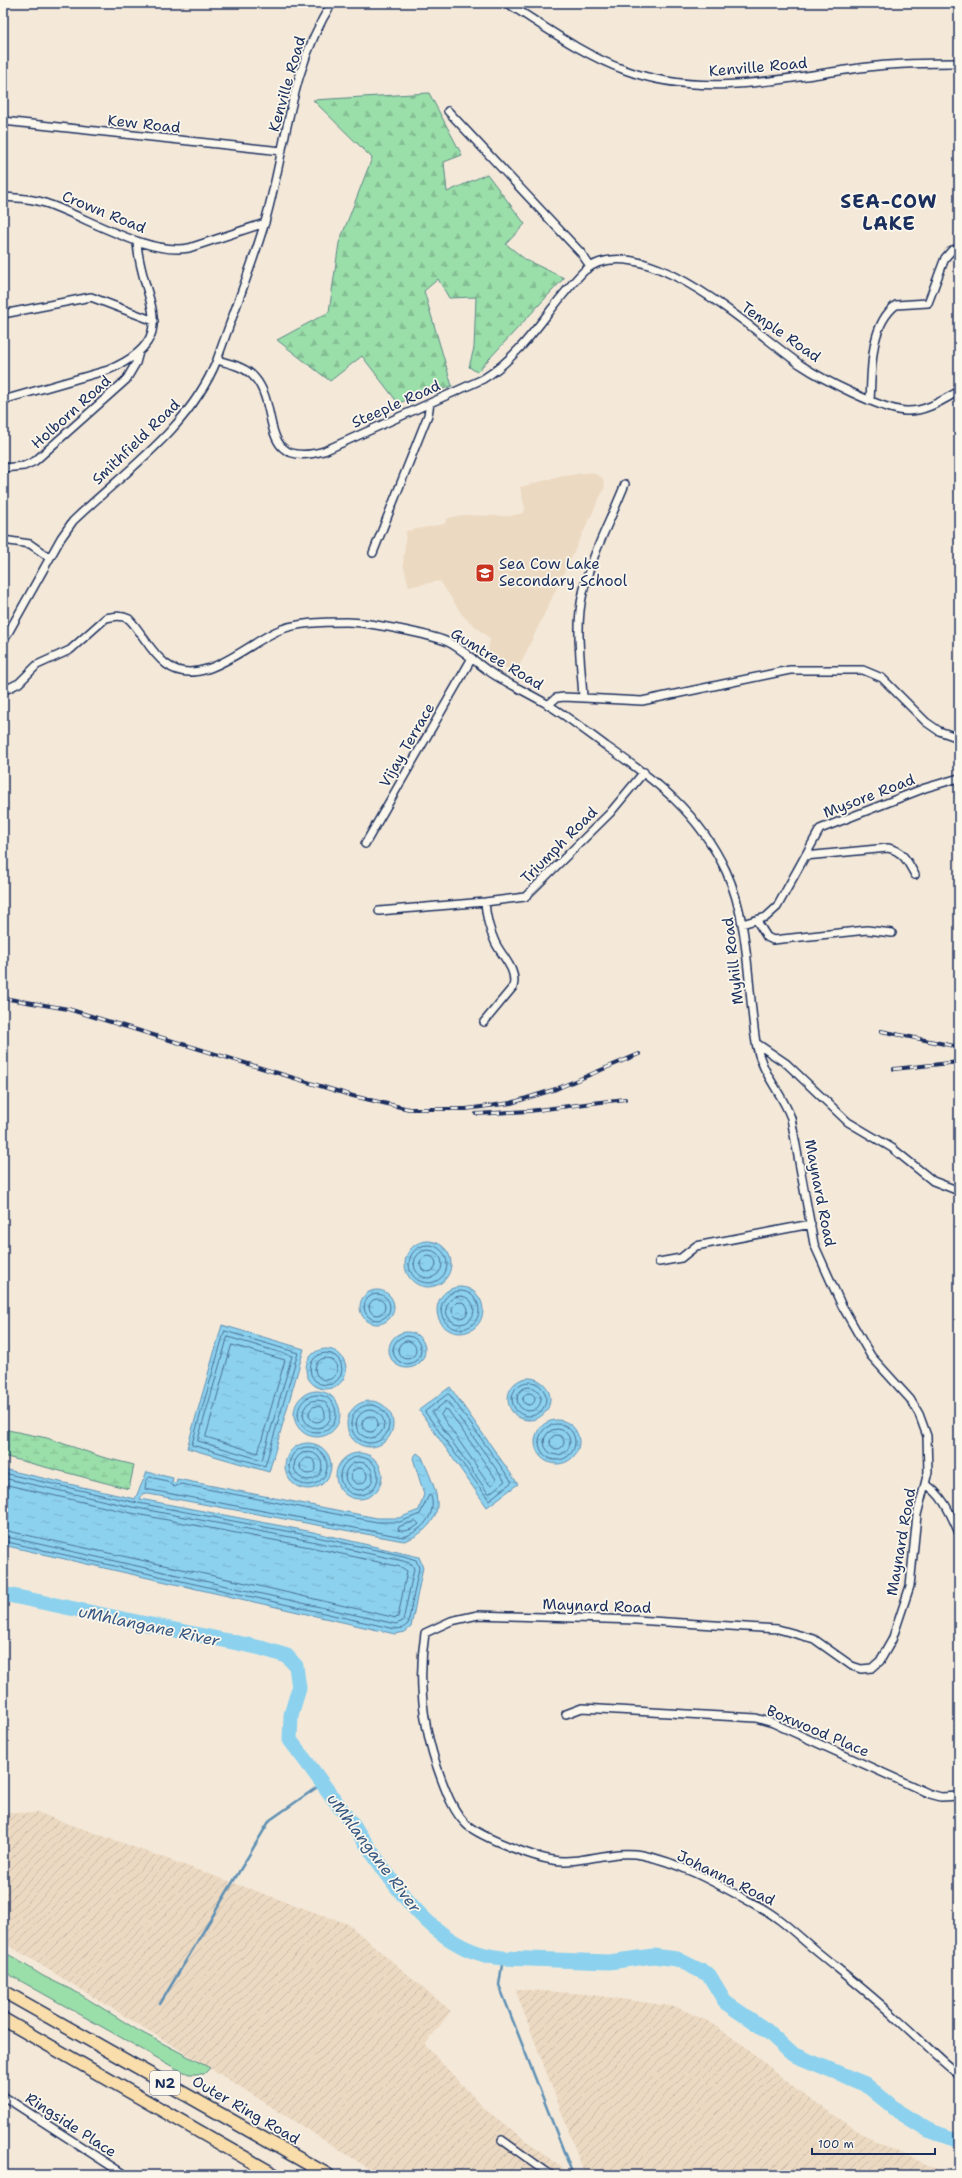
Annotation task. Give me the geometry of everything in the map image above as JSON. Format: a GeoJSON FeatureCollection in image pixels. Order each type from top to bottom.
{"type":"FeatureCollection","features":[{"type":"Feature","properties":{"kind":"highway","name":"Outer Ring Road"},"geometry":{"type":"LineString","coordinates":[[3,1990],[328,2175]]}},
{"type":"Feature","properties":{"kind":"highway","name":"N2"},"geometry":{"type":"LineString","coordinates":[[3,2019],[276,2175]]}},
{"type":"Feature","properties":{"kind":"street","name":"Kenville Road"},"geometry":{"type":"LineString","coordinates":[[282,151],[289,115],[304,60],[317,28],[332,3]]}},
{"type":"Feature","properties":{"kind":"street","name":"Kenville Road"},"geometry":{"type":"LineString","coordinates":[[507,3],[590,55],[609,64],[648,77],[684,84],[732,85],[877,66],[959,63]]}},
{"type":"Feature","properties":{"kind":"street"},"geometry":{"type":"LineString","coordinates":[[448,111],[581,254],[590,266]]}},
{"type":"Feature","properties":{"kind":"street","name":"Kew Road"},"geometry":{"type":"LineString","coordinates":[[3,121],[282,151]]}},
{"type":"Feature","properties":{"kind":"street","name":"Smithfield Road"},"geometry":{"type":"LineString","coordinates":[[3,642],[50,558],[73,521],[181,421],[198,397],[217,360],[265,223],[282,151]]}},
{"type":"Feature","properties":{"kind":"street","name":"Crown Road"},"geometry":{"type":"LineString","coordinates":[[3,197],[47,203],[137,241],[184,248],[265,223]]}},
{"type":"Feature","properties":{"kind":"street"},"geometry":{"type":"LineString","coordinates":[[3,400],[108,370],[121,364],[139,352],[149,339],[154,321],[153,307],[139,264],[137,241]]}},
{"type":"Feature","properties":{"kind":"street"},"geometry":{"type":"LineString","coordinates":[[870,401],[872,360],[882,322],[896,305],[928,303],[945,258],[952,250],[959,248]]}},
{"type":"Feature","properties":{"kind":"street","name":"Temple Road"},"geometry":{"type":"LineString","coordinates":[[590,266],[608,261],[635,262],[659,268],[675,275],[706,294],[803,366],[870,401],[888,408],[912,411],[928,407],[959,391]]}},
{"type":"Feature","properties":{"kind":"street","name":"Steeple Road"},"geometry":{"type":"LineString","coordinates":[[217,360],[240,367],[255,377],[264,390],[278,443],[286,450],[303,454],[324,451],[483,379],[506,363],[576,278],[590,266]]}},
{"type":"Feature","properties":{"kind":"street"},"geometry":{"type":"LineString","coordinates":[[3,314],[91,297],[154,321]]}},
{"type":"Feature","properties":{"kind":"street","name":"Holborn Road"},"geometry":{"type":"LineString","coordinates":[[3,468],[24,466],[35,461],[126,380],[136,363],[139,352]]}},
{"type":"Feature","properties":{"kind":"street"},"geometry":{"type":"LineString","coordinates":[[373,553],[428,415],[430,403]]}},
{"type":"Feature","properties":{"kind":"street"},"geometry":{"type":"LineString","coordinates":[[583,697],[580,632],[583,593],[590,570],[625,484]]}},
{"type":"Feature","properties":{"kind":"street"},"geometry":{"type":"LineString","coordinates":[[3,540],[30,544],[50,558]]}},
{"type":"Feature","properties":{"kind":"street","name":"Gumtree Road"},"geometry":{"type":"LineString","coordinates":[[3,690],[19,683],[37,666],[70,650],[106,618],[122,616],[129,618],[165,664],[174,669],[187,672],[206,670],[283,629],[334,622],[367,624],[436,638],[448,642],[494,675],[548,705],[560,697],[642,701],[790,670],[863,670],[882,678],[926,722],[939,731],[959,738]]}},
{"type":"Feature","properties":{"kind":"street","name":"Vijay Terrace"},"geometry":{"type":"LineString","coordinates":[[365,844],[472,658]]}},
{"type":"Feature","properties":{"kind":"street","name":"Myhill Road"},"geometry":{"type":"LineString","coordinates":[[548,705],[644,772],[687,811],[709,839],[732,883],[742,924],[756,1043]]}},
{"type":"Feature","properties":{"kind":"street","name":"Triumph Road"},"geometry":{"type":"LineString","coordinates":[[379,911],[520,898],[531,893],[610,813],[644,772]]}},
{"type":"Feature","properties":{"kind":"street","name":"Mysore Road"},"geometry":{"type":"LineString","coordinates":[[742,924],[757,921],[766,917],[777,907],[805,856],[816,832],[824,827],[925,788],[959,778]]}},
{"type":"Feature","properties":{"kind":"street"},"geometry":{"type":"LineString","coordinates":[[805,856],[888,848],[894,849],[904,856],[915,875]]}},
{"type":"Feature","properties":{"kind":"street"},"geometry":{"type":"LineString","coordinates":[[484,1022],[513,987],[514,983],[513,972],[489,928],[485,902]]}},
{"type":"Feature","properties":{"kind":"street"},"geometry":{"type":"LineString","coordinates":[[757,921],[767,937],[773,940],[867,930],[892,934]]}},
{"type":"Feature","properties":{"kind":"street"},"geometry":{"type":"LineString","coordinates":[[756,1043],[792,1069],[848,1122],[892,1148],[933,1181],[959,1191]]}},
{"type":"Feature","properties":{"kind":"street","name":"Maynard Road"},"geometry":{"type":"LineString","coordinates":[[425,1633],[451,1621],[478,1615],[636,1620],[758,1627],[778,1629],[807,1636],[821,1643],[852,1666],[861,1669],[872,1668],[880,1661],[892,1640],[910,1586],[917,1515],[928,1472],[929,1454],[927,1436],[919,1414],[910,1399],[871,1356],[841,1304],[816,1249],[791,1118],[787,1106],[760,1063],[756,1043]]}},
{"type":"Feature","properties":{"kind":"street"},"geometry":{"type":"LineString","coordinates":[[659,1262],[681,1258],[696,1246],[811,1224]]}},
{"type":"Feature","properties":{"kind":"street"},"geometry":{"type":"LineString","coordinates":[[925,1484],[938,1495],[959,1533]]}},
{"type":"Feature","properties":{"kind":"street","name":"Johanna Road"},"geometry":{"type":"LineString","coordinates":[[425,1633],[421,1679],[427,1735],[445,1790],[460,1817],[468,1825],[488,1838],[553,1860],[567,1861],[605,1854],[642,1855],[688,1870],[774,1915],[897,2018],[959,2074]]}},
{"type":"Feature","properties":{"kind":"street","name":"Boxwood Place"},"geometry":{"type":"LineString","coordinates":[[566,1714],[582,1708],[756,1718],[773,1724],[930,1794],[941,1796],[959,1796]]}},
{"type":"Feature","properties":{"kind":"street","name":"Ringside Place"},"geometry":{"type":"LineString","coordinates":[[3,2096],[125,2175]]}},
{"type":"Feature","properties":{"kind":"street"},"geometry":{"type":"LineString","coordinates":[[502,2140],[551,2175]]}},
{"type":"Feature","properties":{"kind":"shaded area","name":"Sea Cow Lake Secondary School"},"geometry":{"type":"Polygon","coordinates":[[[591,472],[603,478],[605,487],[518,669],[513,666],[511,671],[487,656],[490,639],[463,616],[440,581],[409,587],[403,564],[406,531],[444,524],[448,518],[462,515],[509,516],[523,513],[525,509],[520,487],[557,477],[591,472]]]}},
{"type":"Feature","properties":{"kind":"shaded area"},"geometry":{"type":"Polygon","coordinates":[[[3,1812],[39,1813],[348,1924],[451,2011],[425,2045],[486,2110],[572,2175],[379,2175],[221,2075],[3,1942],[3,1812]]]}},
{"type":"Feature","properties":{"kind":"shaded area"},"geometry":{"type":"Polygon","coordinates":[[[515,1989],[586,1994],[677,2007],[710,2022],[746,2047],[797,2090],[873,2141],[951,2175],[585,2175],[515,1989]]]}},
{"type":"Feature","properties":{"kind":"green space"},"geometry":{"type":"Polygon","coordinates":[[[429,93],[462,155],[444,162],[447,192],[487,174],[525,224],[506,244],[526,260],[564,278],[477,372],[469,367],[474,348],[476,297],[449,298],[438,279],[424,291],[452,386],[398,403],[362,356],[330,381],[277,340],[329,312],[339,243],[372,158],[313,100],[429,93]]]}},
{"type":"Feature","properties":{"kind":"green space"},"geometry":{"type":"Polygon","coordinates":[[[3,1429],[47,1438],[102,1457],[134,1465],[129,1489],[3,1456],[3,1429]]]}},
{"type":"Feature","properties":{"kind":"green space"},"geometry":{"type":"Polygon","coordinates":[[[3,1951],[43,1976],[78,1993],[139,2031],[210,2068],[204,2074],[189,2074],[175,2068],[3,1971],[3,1951]]]}},
{"type":"Feature","properties":{"kind":"water"},"geometry":{"type":"Polygon","coordinates":[[[423,1241],[433,1241],[441,1245],[447,1251],[451,1259],[451,1269],[447,1277],[441,1283],[433,1287],[423,1287],[415,1283],[409,1277],[405,1269],[405,1259],[409,1251],[415,1245],[423,1241]]]}},
{"type":"Feature","properties":{"kind":"water"},"geometry":{"type":"Polygon","coordinates":[[[465,1287],[477,1293],[482,1301],[482,1319],[477,1327],[469,1332],[455,1333],[443,1327],[438,1319],[437,1305],[443,1293],[451,1288],[465,1287]]]}},
{"type":"Feature","properties":{"kind":"water"},"geometry":{"type":"Polygon","coordinates":[[[374,1290],[380,1290],[384,1291],[391,1297],[394,1307],[393,1314],[387,1321],[380,1324],[374,1324],[370,1323],[363,1317],[360,1310],[360,1304],[361,1300],[367,1293],[374,1290]]]}},
{"type":"Feature","properties":{"kind":"water"},"geometry":{"type":"Polygon","coordinates":[[[222,1325],[304,1349],[269,1472],[187,1448],[222,1325]]]}},
{"type":"Feature","properties":{"kind":"water"},"geometry":{"type":"Polygon","coordinates":[[[407,1332],[417,1335],[422,1340],[425,1350],[422,1360],[417,1365],[407,1368],[397,1365],[392,1360],[389,1350],[392,1340],[397,1335],[407,1332]]]}},
{"type":"Feature","properties":{"kind":"water"},"geometry":{"type":"Polygon","coordinates":[[[326,1349],[337,1352],[343,1358],[346,1369],[343,1380],[337,1386],[326,1389],[315,1386],[309,1380],[306,1369],[309,1358],[315,1352],[326,1349]]]}},
{"type":"Feature","properties":{"kind":"water"},"geometry":{"type":"Polygon","coordinates":[[[525,1378],[533,1378],[541,1381],[547,1387],[550,1399],[547,1411],[541,1417],[533,1420],[525,1420],[517,1417],[511,1411],[508,1403],[508,1395],[511,1387],[517,1381],[525,1378]]]}},
{"type":"Feature","properties":{"kind":"water"},"geometry":{"type":"Polygon","coordinates":[[[450,1387],[518,1484],[487,1507],[419,1410],[450,1387]]]}},
{"type":"Feature","properties":{"kind":"water"},"geometry":{"type":"Polygon","coordinates":[[[313,1391],[321,1391],[330,1395],[336,1401],[340,1414],[336,1427],[330,1433],[321,1437],[313,1437],[304,1433],[298,1427],[294,1418],[294,1410],[298,1401],[304,1395],[313,1391]]]}},
{"type":"Feature","properties":{"kind":"water"},"geometry":{"type":"Polygon","coordinates":[[[366,1401],[374,1401],[383,1405],[389,1411],[393,1424],[389,1437],[383,1443],[374,1447],[366,1447],[357,1443],[351,1437],[347,1428],[347,1420],[351,1411],[357,1405],[366,1401]]]}},
{"type":"Feature","properties":{"kind":"water"},"geometry":{"type":"Polygon","coordinates":[[[557,1420],[569,1424],[575,1430],[579,1442],[575,1454],[569,1460],[557,1464],[545,1460],[539,1454],[535,1442],[539,1430],[545,1424],[557,1420]]]}},
{"type":"Feature","properties":{"kind":"water"},"geometry":{"type":"Polygon","coordinates":[[[308,1443],[321,1447],[327,1453],[331,1466],[327,1479],[321,1485],[308,1489],[295,1485],[289,1479],[285,1466],[289,1453],[295,1447],[308,1443]]]}},
{"type":"Feature","properties":{"kind":"water"},"geometry":{"type":"Polygon","coordinates":[[[354,1453],[364,1453],[372,1457],[378,1463],[382,1471],[382,1481],[378,1489],[372,1495],[364,1499],[354,1499],[346,1495],[340,1489],[336,1481],[336,1471],[340,1463],[346,1457],[354,1453]]]}},
{"type":"Feature","properties":{"kind":"water"},"geometry":{"type":"Polygon","coordinates":[[[417,1453],[422,1457],[433,1484],[437,1508],[428,1527],[417,1535],[404,1541],[143,1493],[140,1499],[313,1532],[419,1557],[423,1567],[411,1627],[405,1632],[395,1634],[3,1545],[3,1469],[135,1499],[147,1472],[173,1478],[172,1482],[176,1483],[177,1479],[377,1518],[399,1518],[419,1510],[424,1494],[413,1458],[417,1453]]]}},
{"type":"Feature","properties":{"kind":"waterway","name":"uMhlangane River"},"geometry":{"type":"LineString","coordinates":[[3,1594],[261,1648],[287,1656],[296,1666],[299,1688],[291,1715],[290,1740],[400,1891],[417,1911],[435,1928],[455,1943],[478,1953],[503,1958],[609,1962],[653,1956],[677,1959],[709,1975],[726,2003],[766,2030],[792,2054],[865,2084],[899,2112],[928,2130],[959,2141]]}},
{"type":"Feature","properties":{"kind":"waterway"},"geometry":{"type":"LineString","coordinates":[[160,2004],[270,1820],[323,1783]]}},
{"type":"Feature","properties":{"kind":"waterway"},"geometry":{"type":"LineString","coordinates":[[503,1958],[499,1985],[573,2175]]}},
{"type":"Feature","properties":{"kind":"railway"},"geometry":{"type":"LineString","coordinates":[[3,998],[68,1009],[353,1096],[409,1109],[466,1109],[511,1103],[556,1089],[639,1054]]}},
{"type":"Feature","properties":{"kind":"railway"},"geometry":{"type":"LineString","coordinates":[[881,1031],[959,1047]]}},
{"type":"Feature","properties":{"kind":"railway"},"geometry":{"type":"LineString","coordinates":[[894,1069],[959,1062]]}},
{"type":"Feature","properties":{"kind":"railway"},"geometry":{"type":"LineString","coordinates":[[476,1114],[529,1111],[625,1099]]}},
{"type":"Feature","properties":{"kind":"place","name":"Sea Cow Lake Secondary School"},"geometry":{"type":"Point","coordinates":[485,573]}},
{"type":"Feature","properties":{"kind":"district","name":"SEA-COW LAKE"},"geometry":{"type":"Point","coordinates":[889,212]}}]}
